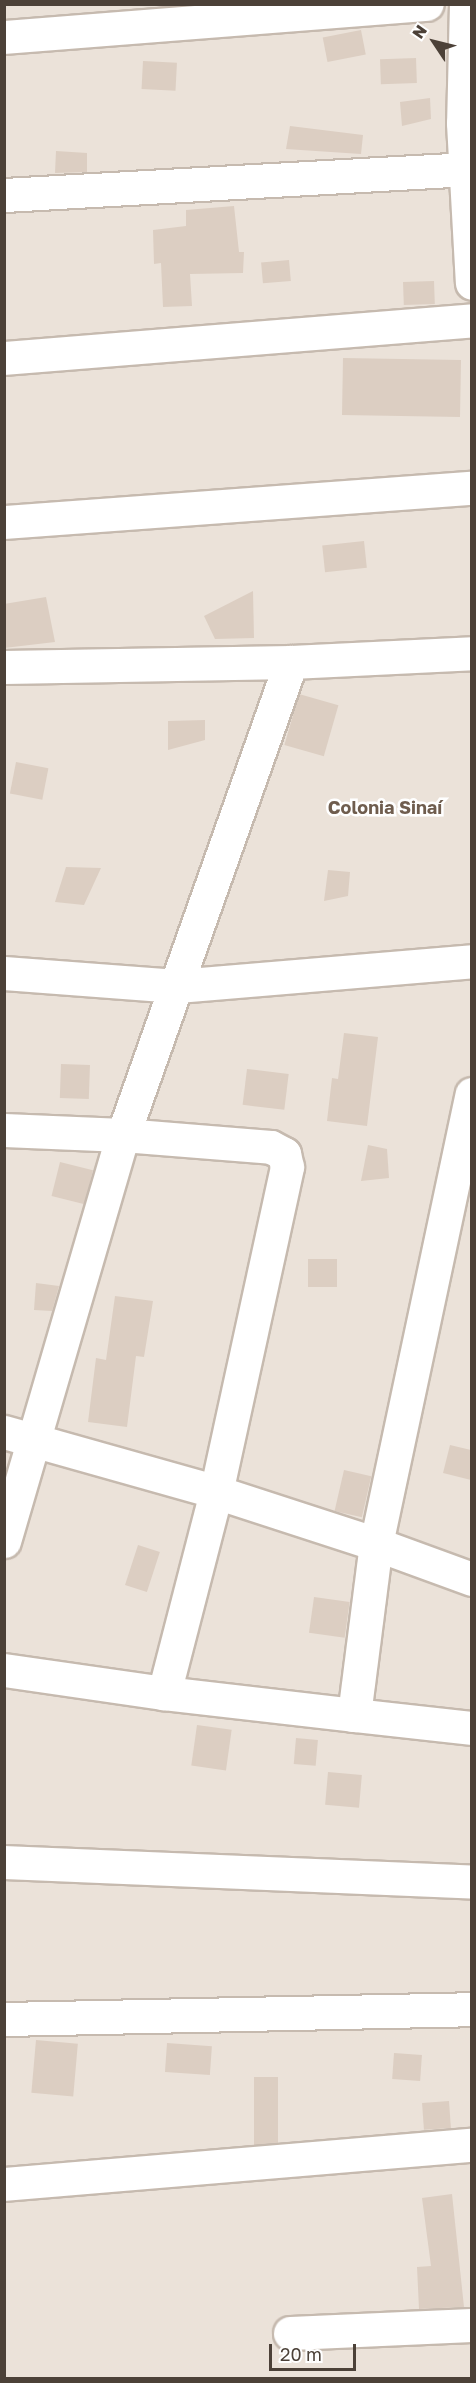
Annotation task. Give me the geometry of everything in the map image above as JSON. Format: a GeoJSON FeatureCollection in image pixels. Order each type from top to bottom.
{"type":"FeatureCollection","features":[{"type":"Feature","properties":{"kind":"street"},"geometry":{"type":"LineString","coordinates":[[4,38],[428,4]]}},
{"type":"Feature","properties":{"kind":"street"},"geometry":{"type":"LineString","coordinates":[[466,4],[463,123],[468,169],[471,283]]}},
{"type":"Feature","properties":{"kind":"street"},"geometry":{"type":"LineString","coordinates":[[4,195],[468,169]]}},
{"type":"Feature","properties":{"kind":"street"},"geometry":{"type":"LineString","coordinates":[[4,358],[471,320]]}},
{"type":"Feature","properties":{"kind":"street"},"geometry":{"type":"LineString","coordinates":[[4,522],[471,489]]}},
{"type":"Feature","properties":{"kind":"street"},"geometry":{"type":"LineString","coordinates":[[4,667],[291,662],[471,653]]}},
{"type":"Feature","properties":{"kind":"street"},"geometry":{"type":"LineString","coordinates":[[4,1541],[19,1436],[291,662]]}},
{"type":"Feature","properties":{"kind":"street"},"geometry":{"type":"LineString","coordinates":[[4,973],[177,986],[471,962]]}},
{"type":"Feature","properties":{"kind":"street"},"geometry":{"type":"LineString","coordinates":[[354,1715],[376,1544],[471,1094]]}},
{"type":"Feature","properties":{"kind":"street"},"geometry":{"type":"LineString","coordinates":[[4,1130],[123,1135],[271,1147],[284,1154],[287,1167],[216,1492],[164,1693]]}},
{"type":"Feature","properties":{"kind":"street"},"geometry":{"type":"LineString","coordinates":[[19,1436],[216,1492],[376,1544],[471,1579]]}},
{"type":"Feature","properties":{"kind":"street"},"geometry":{"type":"LineString","coordinates":[[4,1670],[164,1693],[471,1728]]}},
{"type":"Feature","properties":{"kind":"street"},"geometry":{"type":"LineString","coordinates":[[4,1862],[471,1882]]}},
{"type":"Feature","properties":{"kind":"street"},"geometry":{"type":"LineString","coordinates":[[4,2019],[471,2009]]}},
{"type":"Feature","properties":{"kind":"street"},"geometry":{"type":"LineString","coordinates":[[4,2184],[471,2145]]}},
{"type":"Feature","properties":{"kind":"street"},"geometry":{"type":"LineString","coordinates":[[290,2333],[471,2325]]}},
{"type":"Feature","properties":{"kind":"shaded area"},"geometry":{"type":"Polygon","coordinates":[[[5,5],[471,5],[471,2378],[5,2378],[5,5]]]}},
{"type":"Feature","properties":{"kind":"building"},"geometry":{"type":"Polygon","coordinates":[[[361,30],[366,55],[327,62],[323,37],[361,30]]]}},
{"type":"Feature","properties":{"kind":"building"},"geometry":{"type":"Polygon","coordinates":[[[416,58],[417,83],[381,84],[380,59],[416,58]]]}},
{"type":"Feature","properties":{"kind":"building"},"geometry":{"type":"Polygon","coordinates":[[[143,61],[177,63],[175,91],[142,89],[143,61]]]}},
{"type":"Feature","properties":{"kind":"building"},"geometry":{"type":"Polygon","coordinates":[[[430,98],[431,119],[402,126],[400,102],[430,98]]]}},
{"type":"Feature","properties":{"kind":"building"},"geometry":{"type":"Polygon","coordinates":[[[290,126],[363,135],[361,154],[286,149],[290,126]]]}},
{"type":"Feature","properties":{"kind":"building"},"geometry":{"type":"Polygon","coordinates":[[[56,151],[87,153],[87,172],[55,173],[56,151]]]}},
{"type":"Feature","properties":{"kind":"building"},"geometry":{"type":"Polygon","coordinates":[[[234,206],[239,252],[244,252],[243,273],[190,274],[192,306],[163,307],[161,263],[154,264],[153,230],[186,226],[186,210],[234,206]]]}},
{"type":"Feature","properties":{"kind":"building"},"geometry":{"type":"Polygon","coordinates":[[[289,260],[291,281],[263,283],[261,262],[289,260]]]}},
{"type":"Feature","properties":{"kind":"building"},"geometry":{"type":"Polygon","coordinates":[[[434,281],[435,304],[404,305],[403,282],[434,281]]]}},
{"type":"Feature","properties":{"kind":"building"},"geometry":{"type":"Polygon","coordinates":[[[343,358],[461,360],[460,417],[342,415],[343,358]]]}},
{"type":"Feature","properties":{"kind":"building"},"geometry":{"type":"Polygon","coordinates":[[[364,541],[367,568],[325,572],[322,545],[364,541]]]}},
{"type":"Feature","properties":{"kind":"building"},"geometry":{"type":"Polygon","coordinates":[[[253,591],[254,638],[215,639],[204,616],[253,591]]]}},
{"type":"Feature","properties":{"kind":"building"},"geometry":{"type":"Polygon","coordinates":[[[46,597],[55,642],[4,648],[4,604],[46,597]]]}},
{"type":"Feature","properties":{"kind":"building"},"geometry":{"type":"Polygon","coordinates":[[[299,694],[338,705],[324,756],[284,745],[299,694]]]}},
{"type":"Feature","properties":{"kind":"building"},"geometry":{"type":"Polygon","coordinates":[[[205,720],[205,740],[168,750],[168,721],[205,720]]]}},
{"type":"Feature","properties":{"kind":"building"},"geometry":{"type":"Polygon","coordinates":[[[16,762],[48,768],[42,800],[10,793],[16,762]]]}},
{"type":"Feature","properties":{"kind":"building"},"geometry":{"type":"Polygon","coordinates":[[[66,867],[101,868],[84,905],[55,902],[66,867]]]}},
{"type":"Feature","properties":{"kind":"building"},"geometry":{"type":"Polygon","coordinates":[[[328,870],[350,872],[348,896],[324,901],[328,870]]]}},
{"type":"Feature","properties":{"kind":"building"},"geometry":{"type":"Polygon","coordinates":[[[344,1033],[378,1037],[367,1126],[327,1121],[332,1078],[338,1079],[344,1033]]]}},
{"type":"Feature","properties":{"kind":"building"},"geometry":{"type":"Polygon","coordinates":[[[61,1064],[90,1065],[89,1099],[60,1098],[61,1064]]]}},
{"type":"Feature","properties":{"kind":"building"},"geometry":{"type":"Polygon","coordinates":[[[247,1069],[289,1074],[284,1110],[243,1105],[247,1069]]]}},
{"type":"Feature","properties":{"kind":"building"},"geometry":{"type":"Polygon","coordinates":[[[368,1145],[387,1149],[389,1178],[361,1181],[368,1145]]]}},
{"type":"Feature","properties":{"kind":"building"},"geometry":{"type":"Polygon","coordinates":[[[60,1162],[93,1170],[85,1204],[52,1196],[60,1162]]]}},
{"type":"Feature","properties":{"kind":"building"},"geometry":{"type":"Polygon","coordinates":[[[308,1259],[337,1259],[337,1287],[308,1287],[308,1259]]]}},
{"type":"Feature","properties":{"kind":"building"},"geometry":{"type":"Polygon","coordinates":[[[36,1283],[59,1286],[52,1311],[34,1310],[36,1283]]]}},
{"type":"Feature","properties":{"kind":"building"},"geometry":{"type":"Polygon","coordinates":[[[115,1296],[153,1301],[144,1357],[136,1356],[127,1427],[88,1422],[96,1358],[106,1360],[115,1296]]]}},
{"type":"Feature","properties":{"kind":"building"},"geometry":{"type":"Polygon","coordinates":[[[450,1445],[471,1450],[471,1480],[443,1473],[450,1445]]]}},
{"type":"Feature","properties":{"kind":"building"},"geometry":{"type":"Polygon","coordinates":[[[344,1470],[371,1476],[362,1517],[335,1511],[344,1470]]]}},
{"type":"Feature","properties":{"kind":"building"},"geometry":{"type":"Polygon","coordinates":[[[138,1545],[160,1552],[147,1592],[125,1585],[138,1545]]]}},
{"type":"Feature","properties":{"kind":"building"},"geometry":{"type":"Polygon","coordinates":[[[314,1597],[350,1602],[345,1638],[309,1633],[314,1597]]]}},
{"type":"Feature","properties":{"kind":"building"},"geometry":{"type":"Polygon","coordinates":[[[197,1725],[232,1730],[226,1770],[191,1766],[197,1725]]]}},
{"type":"Feature","properties":{"kind":"building"},"geometry":{"type":"Polygon","coordinates":[[[296,1738],[318,1740],[316,1766],[294,1764],[296,1738]]]}},
{"type":"Feature","properties":{"kind":"building"},"geometry":{"type":"Polygon","coordinates":[[[328,1772],[362,1775],[359,1808],[325,1805],[328,1772]]]}},
{"type":"Feature","properties":{"kind":"building"},"geometry":{"type":"Polygon","coordinates":[[[36,2040],[78,2044],[73,2096],[31,2093],[36,2040]]]}},
{"type":"Feature","properties":{"kind":"building"},"geometry":{"type":"Polygon","coordinates":[[[167,2043],[212,2046],[210,2075],[165,2072],[167,2043]]]}},
{"type":"Feature","properties":{"kind":"building"},"geometry":{"type":"Polygon","coordinates":[[[394,2053],[422,2055],[420,2081],[392,2079],[394,2053]]]}},
{"type":"Feature","properties":{"kind":"building"},"geometry":{"type":"Polygon","coordinates":[[[254,2077],[278,2077],[278,2145],[254,2145],[254,2077]]]}},
{"type":"Feature","properties":{"kind":"building"},"geometry":{"type":"Polygon","coordinates":[[[449,2101],[451,2128],[424,2130],[422,2103],[449,2101]]]}},
{"type":"Feature","properties":{"kind":"building"},"geometry":{"type":"Polygon","coordinates":[[[452,2194],[464,2307],[419,2309],[417,2267],[431,2266],[422,2198],[452,2194]]]}},
{"type":"Feature","properties":{"kind":"district","name":"Colonia Sinaí"},"geometry":{"type":"Point","coordinates":[385,807]}}]}
